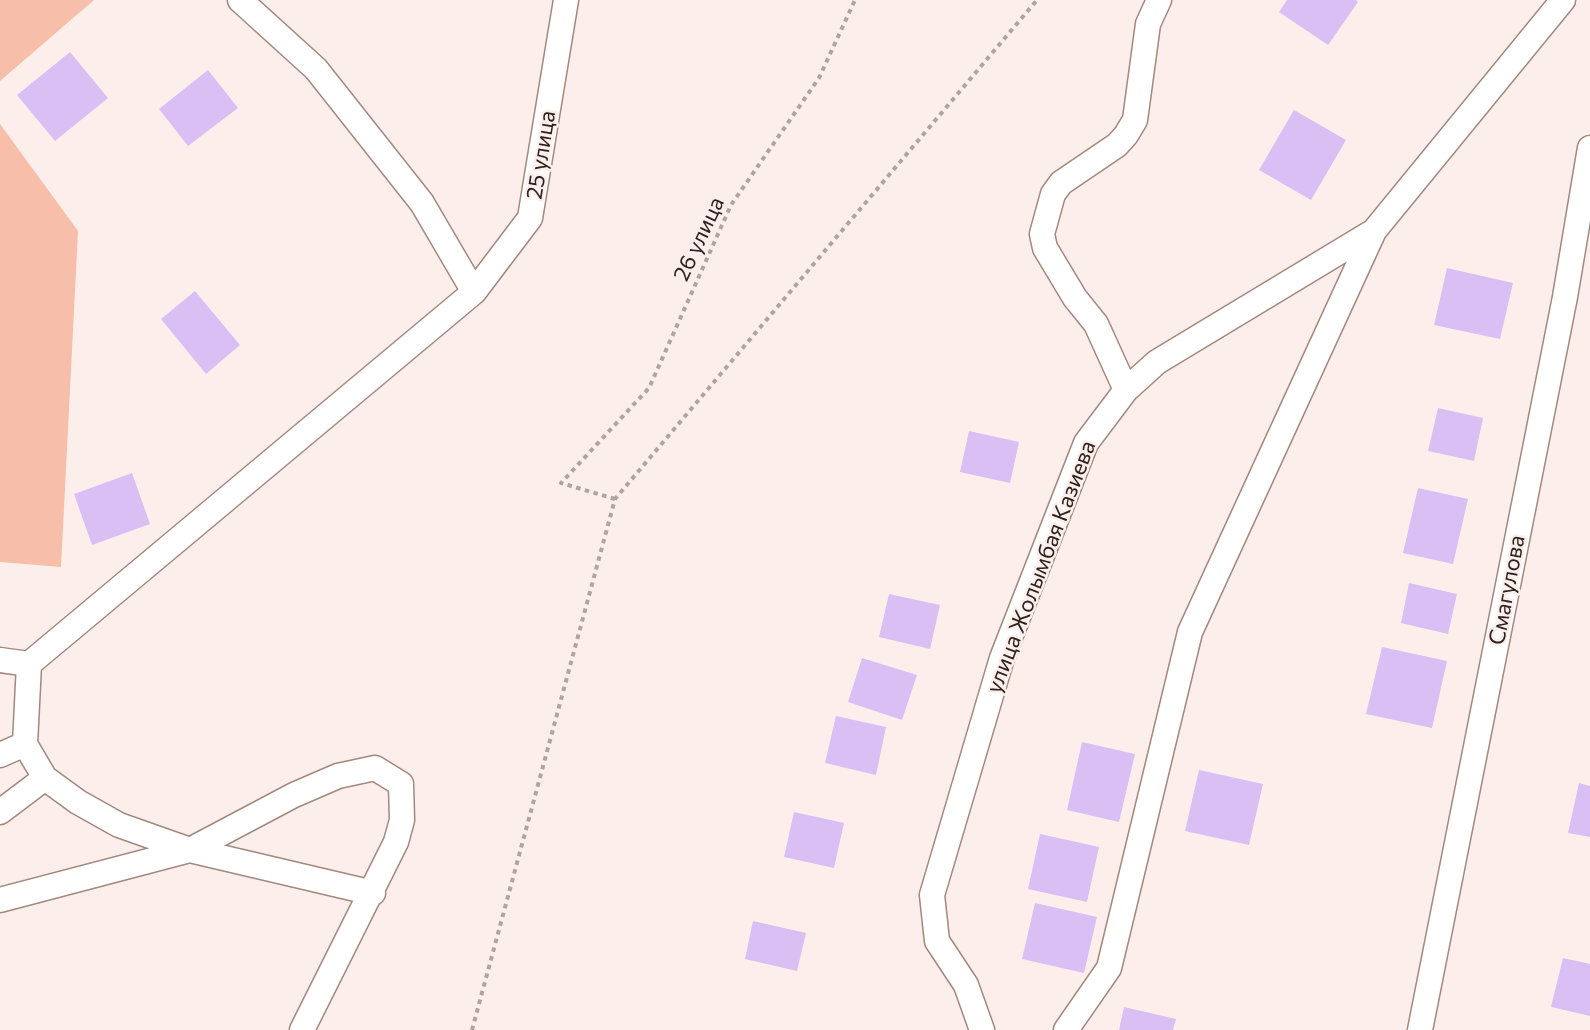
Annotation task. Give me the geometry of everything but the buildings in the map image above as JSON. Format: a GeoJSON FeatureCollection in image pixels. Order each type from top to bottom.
{"type":"FeatureCollection","features":[{"type":"Feature","properties":{"kind":"street"},"geometry":{"type":"LineString","coordinates":[[240,0],[316,69],[422,203],[474,292]]}},
{"type":"Feature","properties":{"kind":"street","name":"25 улица"},"geometry":{"type":"LineString","coordinates":[[29,664],[474,292],[530,218],[566,0]]}},
{"type":"Feature","properties":{"kind":"street"},"geometry":{"type":"LineString","coordinates":[[1126,390],[1096,324],[1075,298],[1045,248],[1042,234],[1053,194],[1061,183],[1116,145],[1135,120],[1148,24],[1159,0]]}},
{"type":"Feature","properties":{"kind":"street","name":"улица Жолымбая Казиева"},"geometry":{"type":"LineString","coordinates":[[1066,1030],[1109,968],[1190,632],[1374,231],[1563,0]]}},
{"type":"Feature","properties":{"kind":"street","name":"Смагулова"},"geometry":{"type":"LineString","coordinates":[[1420,1030],[1563,309],[1590,148]]}},
{"type":"Feature","properties":{"kind":"street","name":"улица Жолымбая Казиева"},"geometry":{"type":"LineString","coordinates":[[982,1030],[966,985],[937,941],[932,895],[1002,658],[1086,443],[1126,390],[1157,362],[1374,231]]}},
{"type":"Feature","properties":{"kind":"street"},"geometry":{"type":"LineString","coordinates":[[0,660],[29,664],[25,744],[45,778],[78,802],[119,825],[190,850],[373,893]]}},
{"type":"Feature","properties":{"kind":"street"},"geometry":{"type":"LineString","coordinates":[[0,755],[25,744]]}},
{"type":"Feature","properties":{"kind":"street"},"geometry":{"type":"LineString","coordinates":[[0,900],[190,850],[294,795],[339,776],[375,768],[401,784],[402,820],[396,842],[373,893],[302,1030]]}},
{"type":"Feature","properties":{"kind":"street"},"geometry":{"type":"LineString","coordinates":[[0,812],[45,778]]}},
{"type":"Feature","properties":{"kind":"path","name":"26 улица"},"geometry":{"type":"LineString","coordinates":[[615,499],[561,483],[649,388],[731,205],[819,78],[855,0]]}},
{"type":"Feature","properties":{"kind":"path"},"geometry":{"type":"LineString","coordinates":[[472,1030],[615,499],[1037,0]]}},
{"type":"Feature","properties":{"kind":"shaded area"},"geometry":{"type":"Polygon","coordinates":[[[0,0],[94,0],[0,81],[0,0]]]}},
{"type":"Feature","properties":{"kind":"shaded area"},"geometry":{"type":"Polygon","coordinates":[[[0,124],[78,231],[61,567],[0,562],[0,124]]]}}]}
